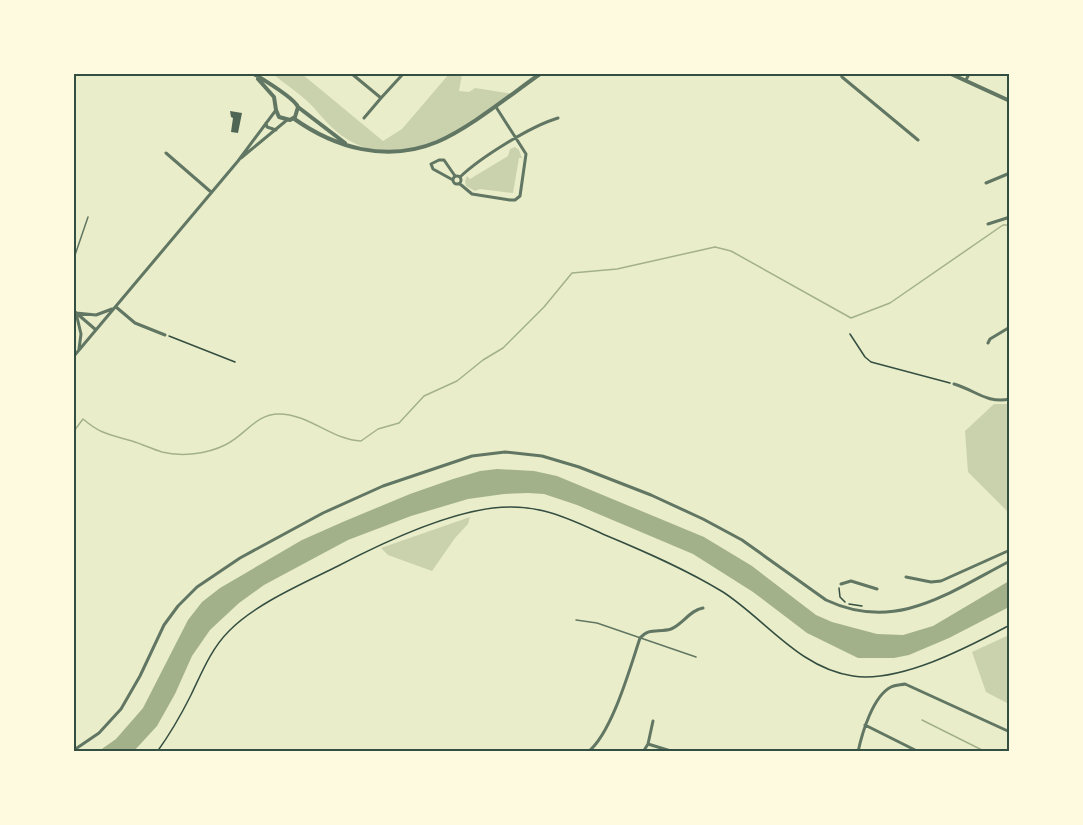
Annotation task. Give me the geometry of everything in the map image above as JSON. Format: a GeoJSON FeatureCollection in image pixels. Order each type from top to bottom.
{"type":"FeatureCollection","features":[{"type":"Feature","properties":{"kind":"street"},"geometry":{"type":"LineString","coordinates":[[254,74],[280,103]]}},
{"type":"Feature","properties":{"kind":"street"},"geometry":{"type":"LineString","coordinates":[[254,74],[280,103],[279,117],[287,120]]}},
{"type":"Feature","properties":{"kind":"street"},"geometry":{"type":"LineString","coordinates":[[352,74],[381,98]]}},
{"type":"Feature","properties":{"kind":"street"},"geometry":{"type":"LineString","coordinates":[[364,118],[403,74]]}},
{"type":"Feature","properties":{"kind":"street"},"geometry":{"type":"LineString","coordinates":[[293,118],[322,136],[352,147],[385,152],[403,151],[419,148],[452,135],[540,74]]}},
{"type":"Feature","properties":{"kind":"street"},"geometry":{"type":"LineString","coordinates":[[841,74],[918,140]]}},
{"type":"Feature","properties":{"kind":"street"},"geometry":{"type":"LineString","coordinates":[[951,74],[1010,101]]}},
{"type":"Feature","properties":{"kind":"street"},"geometry":{"type":"LineString","coordinates":[[966,80],[969,74]]}},
{"type":"Feature","properties":{"kind":"street"},"geometry":{"type":"LineString","coordinates":[[74,356],[238,161],[280,103],[294,100],[298,107],[352,147]]}},
{"type":"Feature","properties":{"kind":"street"},"geometry":{"type":"LineString","coordinates":[[495,106],[516,139],[526,154],[518,199],[510,200],[472,194],[460,184],[455,184],[454,178],[444,160],[430,164],[433,169],[454,178],[460,177],[516,139],[543,123],[558,118]]}},
{"type":"Feature","properties":{"kind":"street"},"geometry":{"type":"LineString","coordinates":[[238,161],[287,120],[293,118],[298,107]]}},
{"type":"Feature","properties":{"kind":"street"},"geometry":{"type":"LineString","coordinates":[[266,123],[267,127],[276,130]]}},
{"type":"Feature","properties":{"kind":"street"},"geometry":{"type":"LineString","coordinates":[[166,153],[212,192]]}},
{"type":"Feature","properties":{"kind":"street"},"geometry":{"type":"LineString","coordinates":[[986,183],[1010,173]]}},
{"type":"Feature","properties":{"kind":"street"},"geometry":{"type":"LineString","coordinates":[[460,177],[462,181],[460,184]]}},
{"type":"Feature","properties":{"kind":"street"},"geometry":{"type":"LineString","coordinates":[[988,224],[1010,217]]}},
{"type":"Feature","properties":{"kind":"street"},"geometry":{"type":"LineString","coordinates":[[75,312],[96,315],[115,307]]}},
{"type":"Feature","properties":{"kind":"street"},"geometry":{"type":"LineString","coordinates":[[115,307],[135,322],[165,335]]}},
{"type":"Feature","properties":{"kind":"street"},"geometry":{"type":"LineString","coordinates":[[75,312],[96,330]]}},
{"type":"Feature","properties":{"kind":"street"},"geometry":{"type":"LineString","coordinates":[[75,312],[81,334],[79,350]]}},
{"type":"Feature","properties":{"kind":"street"},"geometry":{"type":"LineString","coordinates":[[988,343],[990,339],[1010,327]]}},
{"type":"Feature","properties":{"kind":"street"},"geometry":{"type":"LineString","coordinates":[[954,384],[991,400],[1010,399]]}},
{"type":"Feature","properties":{"kind":"street"},"geometry":{"type":"LineString","coordinates":[[74,750],[99,732],[121,709],[140,676],[164,625],[178,606],[197,587],[240,558],[323,513],[422,471],[488,453],[522,453],[542,456],[579,467],[651,495],[720,528],[764,555],[814,593],[840,607],[864,613],[903,612],[929,602],[1010,561]]}},
{"type":"Feature","properties":{"kind":"street"},"geometry":{"type":"LineString","coordinates":[[906,577],[941,582],[1010,550]]}},
{"type":"Feature","properties":{"kind":"street"},"geometry":{"type":"LineString","coordinates":[[841,584],[851,581],[878,589]]}},
{"type":"Feature","properties":{"kind":"street"},"geometry":{"type":"LineString","coordinates":[[588,752],[595,746],[609,723],[640,638],[650,630],[667,630],[679,625],[703,608]]}},
{"type":"Feature","properties":{"kind":"street"},"geometry":{"type":"LineString","coordinates":[[858,752],[872,711],[890,687],[900,685],[910,685],[1010,732]]}},
{"type":"Feature","properties":{"kind":"street"},"geometry":{"type":"LineString","coordinates":[[643,752],[648,744],[653,721]]}},
{"type":"Feature","properties":{"kind":"street"},"geometry":{"type":"LineString","coordinates":[[865,726],[919,752]]}},
{"type":"Feature","properties":{"kind":"street"},"geometry":{"type":"LineString","coordinates":[[648,744],[674,752]]}},
{"type":"Feature","properties":{"kind":"lane"},"geometry":{"type":"LineString","coordinates":[[74,258],[88,218]]}},
{"type":"Feature","properties":{"kind":"lane"},"geometry":{"type":"LineString","coordinates":[[576,620],[597,623],[696,657]]}},
{"type":"Feature","properties":{"kind":"path"},"geometry":{"type":"LineString","coordinates":[[850,334],[869,361],[954,384]]}},
{"type":"Feature","properties":{"kind":"path"},"geometry":{"type":"LineString","coordinates":[[165,335],[235,362]]}},
{"type":"Feature","properties":{"kind":"path"},"geometry":{"type":"LineString","coordinates":[[157,752],[178,721],[210,655],[231,628],[299,586],[384,544],[437,523],[494,508],[519,507],[544,511],[579,523],[676,565],[731,598],[800,655],[826,669],[856,676],[881,675],[941,658],[1010,625]]}},
{"type":"Feature","properties":{"kind":"path"},"geometry":{"type":"LineString","coordinates":[[841,584],[838,594],[841,599],[861,606],[864,613]]}},
{"type":"Feature","properties":{"kind":"shaded area"},"geometry":{"type":"Polygon","coordinates":[[[273,74],[302,74],[383,141],[402,129],[449,74],[462,74],[459,91],[469,92],[475,88],[514,94],[458,132],[438,142],[417,149],[396,152],[374,150],[347,139],[305,99],[273,74]]]}},
{"type":"Feature","properties":{"kind":"shaded area"},"geometry":{"type":"Polygon","coordinates":[[[515,147],[522,158],[519,158],[513,193],[480,189],[475,191],[466,186],[467,176],[470,179],[508,156],[510,149],[515,147]]]}},
{"type":"Feature","properties":{"kind":"shaded area"},"geometry":{"type":"Polygon","coordinates":[[[994,404],[1009,404],[1009,513],[968,472],[965,431],[994,404]]]}},
{"type":"Feature","properties":{"kind":"shaded area"},"geometry":{"type":"Polygon","coordinates":[[[497,469],[534,471],[557,476],[704,537],[752,566],[816,615],[832,622],[877,634],[903,635],[933,626],[1009,581],[1009,607],[949,638],[909,655],[894,658],[858,658],[807,633],[753,592],[693,554],[577,505],[544,494],[528,493],[468,499],[411,516],[348,540],[264,585],[239,603],[210,630],[192,656],[157,726],[134,751],[99,751],[116,739],[143,708],[188,620],[202,602],[220,588],[302,540],[345,521],[453,479],[480,471],[497,469]]]}},
{"type":"Feature","properties":{"kind":"shaded area"},"geometry":{"type":"Polygon","coordinates":[[[470,517],[468,524],[455,538],[432,571],[388,555],[381,548],[470,517]]]}},
{"type":"Feature","properties":{"kind":"shaded area"},"geometry":{"type":"Polygon","coordinates":[[[1009,635],[1009,704],[986,692],[972,652],[1009,635]]]}},
{"type":"Feature","properties":{"kind":"building"},"geometry":{"type":"Polygon","coordinates":[[[230,111],[242,113],[238,133],[231,132],[233,118],[230,111]]]}},
{"type":"Feature","properties":{"kind":"waterway"},"geometry":{"type":"LineString","coordinates":[[74,431],[83,419],[106,433],[162,452],[194,454],[225,445],[257,421],[279,414],[300,418],[350,440],[361,441],[378,429],[399,423],[424,396],[457,381],[483,360],[503,348],[544,307],[572,273],[617,269],[715,247],[731,251],[851,318],[890,303],[1003,225],[1010,225]]}},
{"type":"Feature","properties":{"kind":"waterway"},"geometry":{"type":"LineString","coordinates":[[922,720],[986,752]]}}]}
